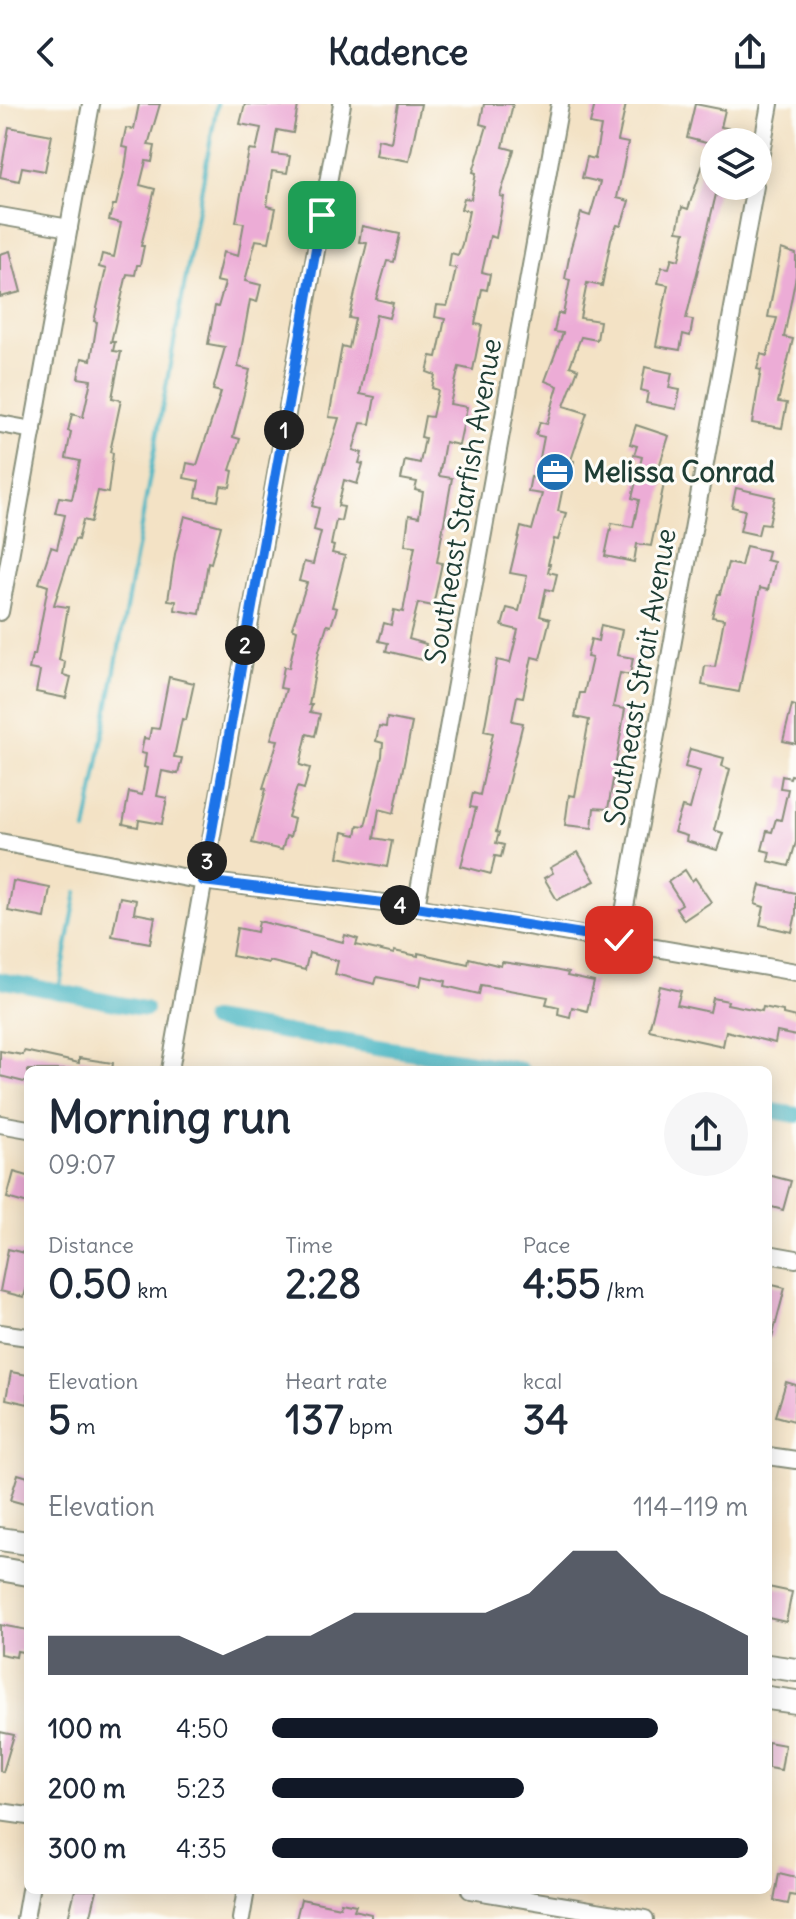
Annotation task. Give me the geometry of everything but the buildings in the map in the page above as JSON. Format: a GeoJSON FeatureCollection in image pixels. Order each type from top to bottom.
{"type":"FeatureCollection","features":[{"type":"Feature","properties":{"kind":"main road"},"geometry":{"type":"LineString","coordinates":[[0,1539],[24,1542]]}},
{"type":"Feature","properties":{"kind":"main road"},"geometry":{"type":"LineString","coordinates":[[0,1569],[24,1573]]}},
{"type":"Feature","properties":{"kind":"main road"},"geometry":{"type":"LineString","coordinates":[[772,1667],[796,1670]]}},
{"type":"Feature","properties":{"kind":"main road"},"geometry":{"type":"LineString","coordinates":[[772,1699],[796,1702]]}},
{"type":"Feature","properties":{"kind":"street"},"geometry":{"type":"LineString","coordinates":[[0,612],[91,104]]}},
{"type":"Feature","properties":{"kind":"street"},"geometry":{"type":"LineString","coordinates":[[171,1066],[342,104]]}},
{"type":"Feature","properties":{"kind":"street","name":"Southeast Starfish Avenue"},"geometry":{"type":"LineString","coordinates":[[416,907],[560,104]]}},
{"type":"Feature","properties":{"kind":"street"},"geometry":{"type":"LineString","coordinates":[[766,128],[770,104]]}},
{"type":"Feature","properties":{"kind":"street","name":"Southeast Strait Avenue"},"geometry":{"type":"LineString","coordinates":[[619,940],[752,200]]}},
{"type":"Feature","properties":{"kind":"street"},"geometry":{"type":"LineString","coordinates":[[0,216],[69,228]]}},
{"type":"Feature","properties":{"kind":"street"},"geometry":{"type":"LineString","coordinates":[[0,424],[33,430]]}},
{"type":"Feature","properties":{"kind":"street"},"geometry":{"type":"LineString","coordinates":[[0,842],[203,881],[416,907],[796,972]]}},
{"type":"Feature","properties":{"kind":"street"},"geometry":{"type":"LineString","coordinates":[[0,1124],[24,1128]]}},
{"type":"Feature","properties":{"kind":"street"},"geometry":{"type":"LineString","coordinates":[[772,1255],[796,1259]]}},
{"type":"Feature","properties":{"kind":"street"},"geometry":{"type":"LineString","coordinates":[[0,1333],[24,1336]]}},
{"type":"Feature","properties":{"kind":"street"},"geometry":{"type":"LineString","coordinates":[[772,1457],[796,1460]]}},
{"type":"Feature","properties":{"kind":"street"},"geometry":{"type":"LineString","coordinates":[[0,1812],[24,1815]]}},
{"type":"Feature","properties":{"kind":"street"},"geometry":{"type":"LineString","coordinates":[[25,1919],[29,1894]]}},
{"type":"Feature","properties":{"kind":"street"},"geometry":{"type":"LineString","coordinates":[[241,1919],[245,1894]]}},
{"type":"Feature","properties":{"kind":"street"},"geometry":{"type":"LineString","coordinates":[[494,1894],[645,1919]]}},
{"type":"Feature","properties":{"kind":"waterway"},"geometry":{"type":"LineString","coordinates":[[86,831],[217,104]]}},
{"type":"Feature","properties":{"kind":"waterway"},"geometry":{"type":"LineString","coordinates":[[59,990],[77,892]]}},
{"type":"Feature","properties":{"kind":"waterway"},"geometry":{"type":"LineString","coordinates":[[0,980],[145,1009]]}},
{"type":"Feature","properties":{"kind":"waterway"},"geometry":{"type":"LineString","coordinates":[[211,1020],[496,1066]]}},
{"type":"Feature","properties":{"kind":"waterway"},"geometry":{"type":"LineString","coordinates":[[772,1111],[796,1115]]}},
{"type":"Feature","properties":{"kind":"place","name":"Melissa Conrad"},"geometry":{"type":"Point","coordinates":[555,472]}},
{"type":"Feature","properties":{"kind":"route"},"geometry":{"type":"LineString","coordinates":[[322,215],[203,881],[416,907],[619,940]]}}]}
